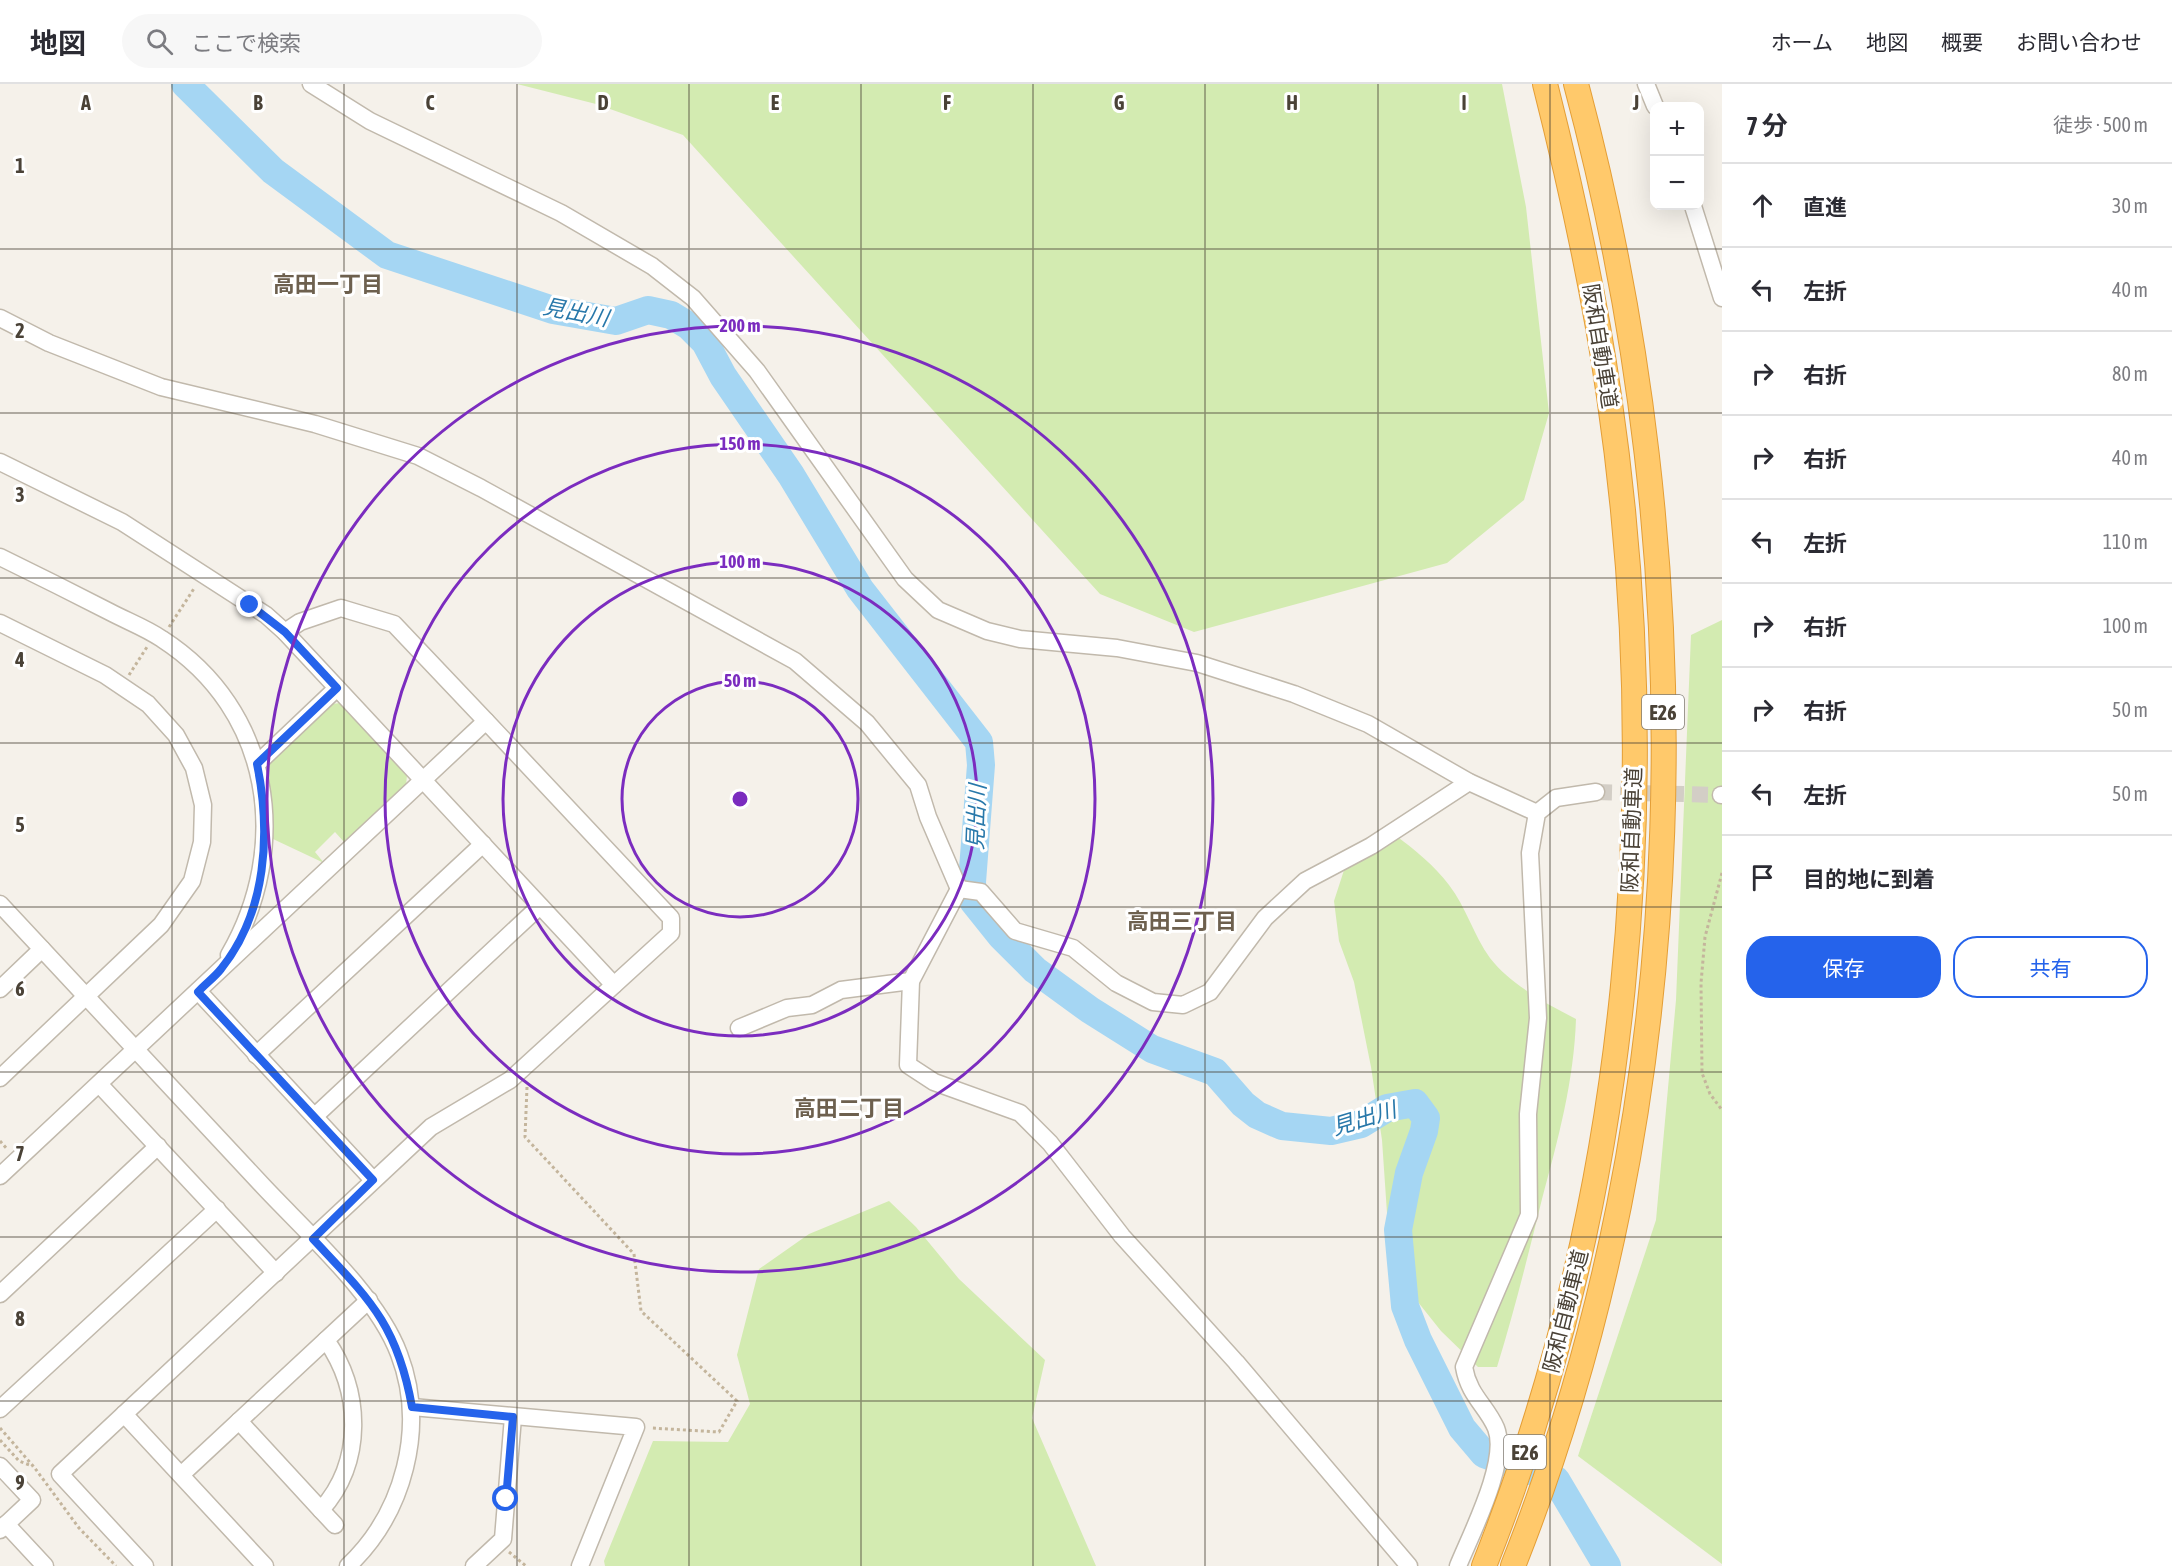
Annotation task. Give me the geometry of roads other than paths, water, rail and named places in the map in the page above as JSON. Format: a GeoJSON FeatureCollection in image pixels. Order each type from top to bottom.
{"type":"FeatureCollection","features":[{"type":"Feature","properties":{"kind":"highway","name":"阪和自動車道"},"geometry":{"type":"LineString","coordinates":[[1484,1566],[1532,1431],[1561,1335],[1585,1230],[1619,1022],[1628,928],[1634,788],[1632,632],[1621,492],[1609,396],[1589,273],[1545,84]]}},
{"type":"Feature","properties":{"kind":"highway","name":"阪和自動車道"},"geometry":{"type":"LineString","coordinates":[[1513,1566],[1564,1423],[1587,1341],[1613,1230],[1649,1023],[1658,915],[1664,772],[1661,625],[1641,398],[1620,271],[1576,84]]}},
{"type":"Feature","properties":{"kind":"street"},"geometry":{"type":"LineString","coordinates":[[311,84],[370,121],[561,213],[652,266],[693,298],[757,371],[905,579],[938,610],[987,631],[1020,639],[1117,648],[1197,663],[1294,694],[1368,724],[1469,782],[1537,813]]}},
{"type":"Feature","properties":{"kind":"street"},"geometry":{"type":"LineString","coordinates":[[1646,84],[1654,102]]}},
{"type":"Feature","properties":{"kind":"street"},"geometry":{"type":"LineString","coordinates":[[1694,210],[1722,298]]}},
{"type":"Feature","properties":{"kind":"street"},"geometry":{"type":"LineString","coordinates":[[0,318],[49,343],[161,387],[315,424],[418,456],[491,493],[795,661],[867,723],[918,785],[928,817],[959,889]]}},
{"type":"Feature","properties":{"kind":"street"},"geometry":{"type":"LineString","coordinates":[[0,462],[122,522],[266,615],[285,632],[614,985]]}},
{"type":"Feature","properties":{"kind":"street"},"geometry":{"type":"LineString","coordinates":[[0,557],[158,637],[207,678],[242,726],[257,764],[265,813],[265,851],[260,884],[244,930],[222,969]]}},
{"type":"Feature","properties":{"kind":"street"},"geometry":{"type":"LineString","coordinates":[[145,1566],[60,1474],[431,1127],[510,1080],[670,933],[670,918],[394,624],[341,608],[300,622],[285,632]]}},
{"type":"Feature","properties":{"kind":"street"},"geometry":{"type":"LineString","coordinates":[[0,623],[122,686],[148,704],[176,735],[194,768],[203,805],[202,842],[192,880],[161,926],[0,1078]]}},
{"type":"Feature","properties":{"kind":"street"},"geometry":{"type":"LineString","coordinates":[[257,764],[337,688]]}},
{"type":"Feature","properties":{"kind":"street"},"geometry":{"type":"LineString","coordinates":[[0,1176],[486,721]]}},
{"type":"Feature","properties":{"kind":"street"},"geometry":{"type":"LineString","coordinates":[[959,889],[981,892],[1015,930],[1073,948],[1116,983],[1153,1002],[1183,1005],[1199,1000],[1210,992],[1265,918],[1305,881],[1371,846],[1469,782]]}},
{"type":"Feature","properties":{"kind":"street"},"geometry":{"type":"LineString","coordinates":[[1458,1566],[1494,1474],[1499,1440],[1495,1427],[1467,1382],[1464,1366],[1529,1215],[1528,1114],[1538,1018],[1530,853],[1537,813],[1556,798],[1596,792]]}},
{"type":"Feature","properties":{"kind":"street"},"geometry":{"type":"LineString","coordinates":[[256,1055],[483,844]]}},
{"type":"Feature","properties":{"kind":"street"},"geometry":{"type":"LineString","coordinates":[[959,889],[911,981],[908,1065],[934,1082],[1020,1113],[1050,1143],[1122,1236],[1236,1362],[1408,1566]]}},
{"type":"Feature","properties":{"kind":"street"},"geometry":{"type":"LineString","coordinates":[[0,904],[369,1300],[389,1329],[400,1356],[412,1407],[404,1472],[394,1501],[380,1528],[348,1566]]}},
{"type":"Feature","properties":{"kind":"street"},"geometry":{"type":"LineString","coordinates":[[315,1116],[540,906]]}},
{"type":"Feature","properties":{"kind":"street"},"geometry":{"type":"LineString","coordinates":[[2,983],[42,950]]}},
{"type":"Feature","properties":{"kind":"street"},"geometry":{"type":"LineString","coordinates":[[739,1028],[787,1008],[812,1005],[841,990],[911,981]]}},
{"type":"Feature","properties":{"kind":"street"},"geometry":{"type":"LineString","coordinates":[[198,992],[373,1180]]}},
{"type":"Feature","properties":{"kind":"street"},"geometry":{"type":"LineString","coordinates":[[99,1084],[276,1273]]}},
{"type":"Feature","properties":{"kind":"street"},"geometry":{"type":"LineString","coordinates":[[0,1294],[158,1146]]}},
{"type":"Feature","properties":{"kind":"street"},"geometry":{"type":"LineString","coordinates":[[0,1409],[216,1209]]}},
{"type":"Feature","properties":{"kind":"street"},"geometry":{"type":"LineString","coordinates":[[181,1475],[369,1300]]}},
{"type":"Feature","properties":{"kind":"street"},"geometry":{"type":"LineString","coordinates":[[321,1510],[334,1496],[350,1455],[354,1413],[346,1375],[326,1340]]}},
{"type":"Feature","properties":{"kind":"street"},"geometry":{"type":"LineString","coordinates":[[412,1407],[636,1427],[580,1566]]}},
{"type":"Feature","properties":{"kind":"street"},"geometry":{"type":"LineString","coordinates":[[124,1414],[264,1565]]}},
{"type":"Feature","properties":{"kind":"street"},"geometry":{"type":"LineString","coordinates":[[474,1566],[502,1539],[513,1417]]}},
{"type":"Feature","properties":{"kind":"street"},"geometry":{"type":"LineString","coordinates":[[239,1421],[335,1525]]}},
{"type":"Feature","properties":{"kind":"street"},"geometry":{"type":"LineString","coordinates":[[0,1466],[32,1500],[3,1527],[45,1566]]}},
{"type":"Feature","properties":{"kind":"waterway","name":"見出川"},"geometry":{"type":"LineString","coordinates":[[185,84],[273,171],[387,255],[553,310],[616,321],[648,310],[671,315],[689,326],[705,342],[723,376],[791,475],[860,589],[979,742],[981,765],[972,882],[973,901],[1001,936],[1035,970],[1090,1010],[1152,1049],[1215,1072],[1243,1104],[1257,1115],[1282,1126],[1331,1131],[1361,1124],[1387,1108],[1415,1103],[1426,1118],[1424,1131],[1409,1173],[1398,1230],[1405,1306],[1418,1340],[1462,1428],[1484,1454],[1556,1480],[1607,1566]]}},
{"type":"Feature","properties":{"kind":"tunnel"},"geometry":{"type":"LineString","coordinates":[[1596,792],[1721,795]]}},
{"type":"Feature","properties":{"kind":"district","name":"高田一丁目"},"geometry":{"type":"Point","coordinates":[328,284]}},
{"type":"Feature","properties":{"kind":"district","name":"高田三丁目"},"geometry":{"type":"Point","coordinates":[1182,921]}},
{"type":"Feature","properties":{"kind":"district","name":"高田二丁目"},"geometry":{"type":"Point","coordinates":[849,1108]}}]}
